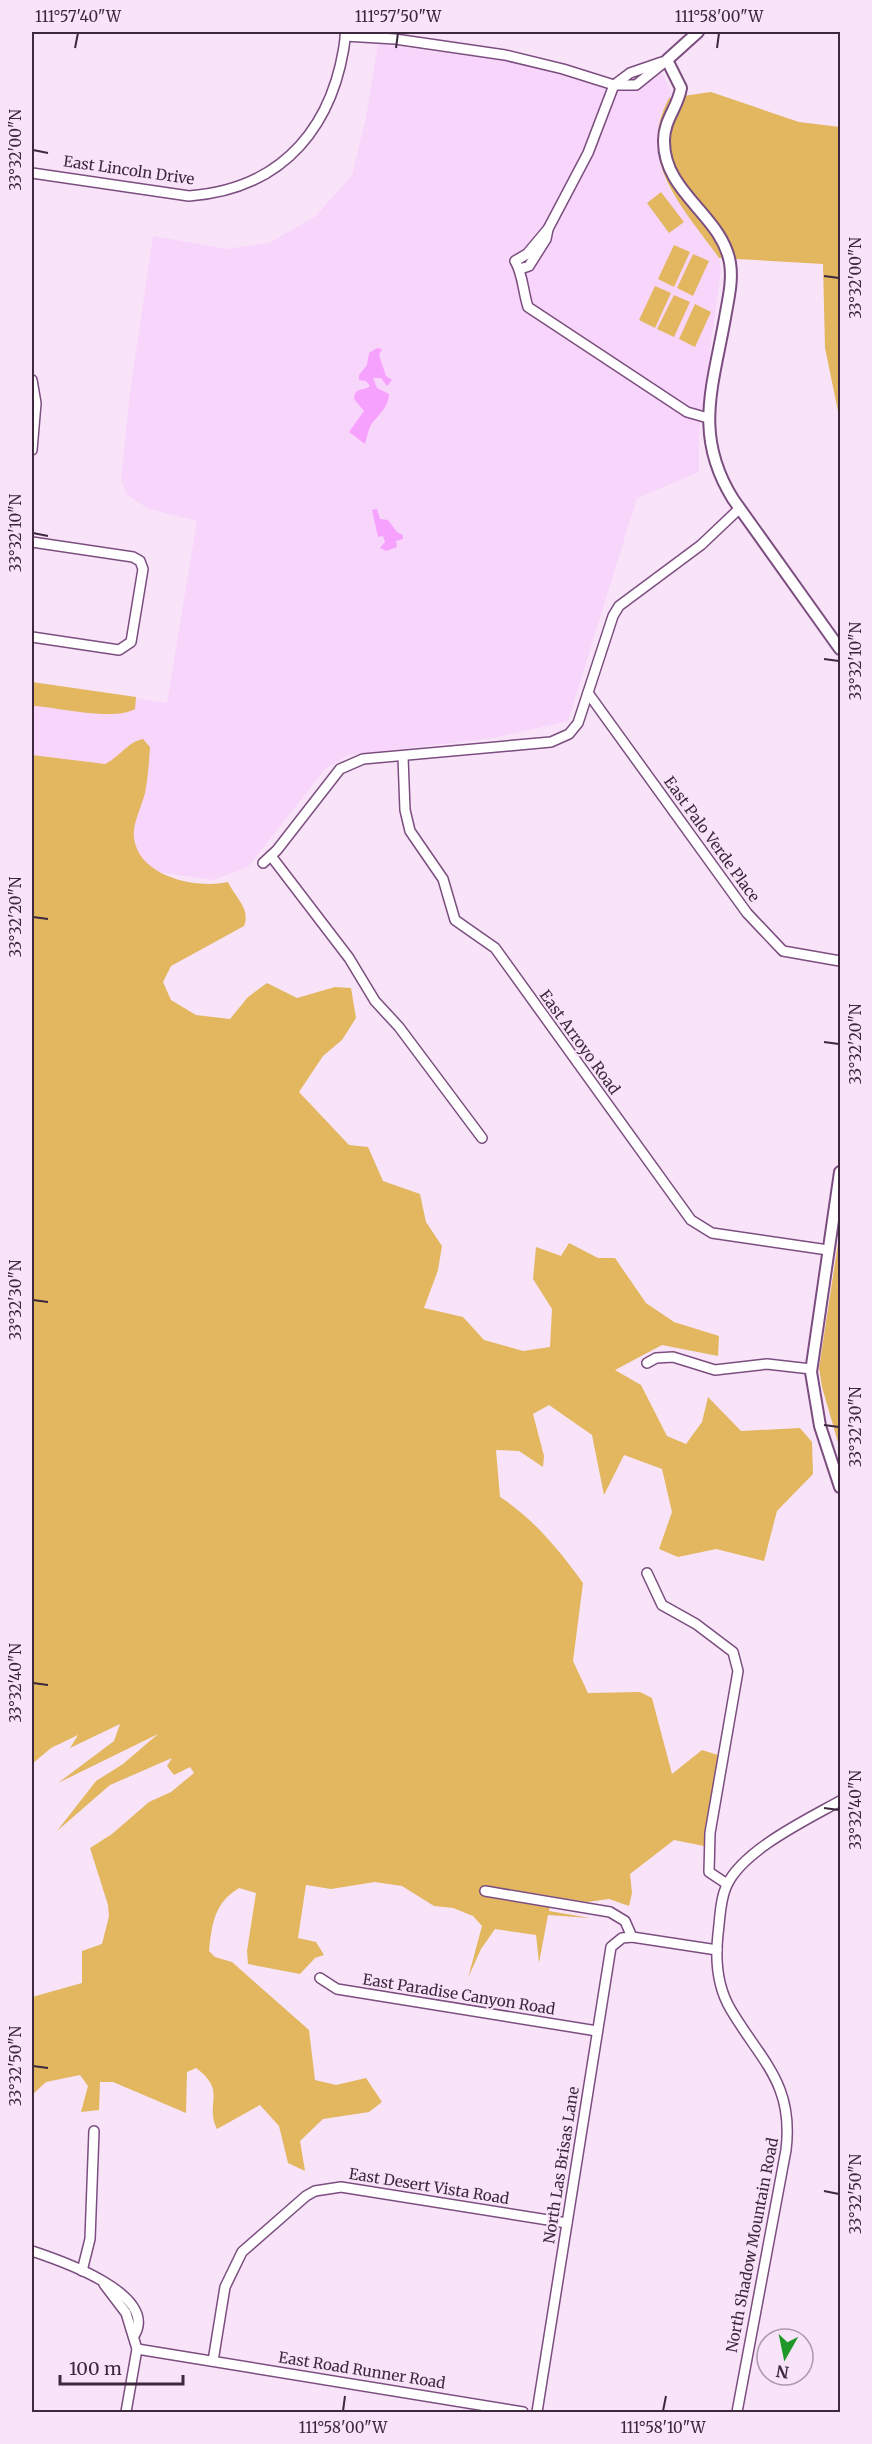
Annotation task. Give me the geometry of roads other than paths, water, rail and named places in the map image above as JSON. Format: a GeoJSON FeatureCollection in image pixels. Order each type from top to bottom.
{"type":"FeatureCollection","features":[{"type":"Feature","properties":{"kind":"street"},"geometry":{"type":"LineString","coordinates":[[698,32],[667,60],[630,73],[614,86],[588,153],[548,229],[546,239],[530,266],[518,265],[520,284],[528,307],[687,412],[708,418]]}},
{"type":"Feature","properties":{"kind":"street"},"geometry":{"type":"LineString","coordinates":[[345,34],[398,35],[563,69],[614,86]]}},
{"type":"Feature","properties":{"kind":"street","name":"East Lincoln Drive"},"geometry":{"type":"LineString","coordinates":[[32,173],[189,196],[208,194],[247,184],[284,160],[317,124],[335,87],[345,34]]}},
{"type":"Feature","properties":{"kind":"street"},"geometry":{"type":"LineString","coordinates":[[667,60],[681,88],[666,123],[664,143],[667,161],[683,192],[721,240],[731,266],[730,289],[708,418],[708,436],[717,471],[740,509],[840,649]]}},
{"type":"Feature","properties":{"kind":"street"},"geometry":{"type":"LineString","coordinates":[[32,380],[36,403],[32,450]]}},
{"type":"Feature","properties":{"kind":"street"},"geometry":{"type":"LineString","coordinates":[[482,1138],[399,1027],[375,1001],[349,958],[267,860],[344,765],[363,759],[403,757],[558,740],[569,734],[578,723],[613,616],[619,606],[701,545],[740,509]]}},
{"type":"Feature","properties":{"kind":"street"},"geometry":{"type":"LineString","coordinates":[[32,542],[134,557],[140,561],[143,569],[131,642],[127,647],[119,650],[32,637]]}},
{"type":"Feature","properties":{"kind":"street","name":"East Palo Verde Place"},"geometry":{"type":"LineString","coordinates":[[588,693],[747,913],[783,951],[840,961]]}},
{"type":"Feature","properties":{"kind":"street","name":"East Arroyo Road"},"geometry":{"type":"LineString","coordinates":[[403,757],[406,824],[419,848],[443,879],[455,920],[495,948],[691,1220],[712,1233],[828,1250]]}},
{"type":"Feature","properties":{"kind":"street"},"geometry":{"type":"LineString","coordinates":[[840,1172],[811,1369],[820,1426],[840,1487]]}},
{"type":"Feature","properties":{"kind":"street"},"geometry":{"type":"LineString","coordinates":[[647,1363],[656,1358],[674,1357],[715,1370],[767,1364],[811,1369]]}},
{"type":"Feature","properties":{"kind":"street"},"geometry":{"type":"LineString","coordinates":[[647,1573],[662,1605],[696,1624],[733,1652],[736,1661],[738,1671],[710,1833],[709,1872],[727,1884],[745,1863],[777,1838],[840,1801]]}},
{"type":"Feature","properties":{"kind":"street","name":"North Shadow Mountain Road"},"geometry":{"type":"LineString","coordinates":[[727,1884],[717,1950],[718,1978],[725,1999],[783,2092],[788,2122],[786,2150],[737,2412]]}},
{"type":"Feature","properties":{"kind":"street"},"geometry":{"type":"LineString","coordinates":[[485,1891],[610,1912],[625,1921],[632,1936],[717,1950]]}},
{"type":"Feature","properties":{"kind":"street","name":"North Las Brisas Lane"},"geometry":{"type":"LineString","coordinates":[[537,2412],[610,1947],[622,1938],[632,1936]]}},
{"type":"Feature","properties":{"kind":"street","name":"East Paradise Canyon Road"},"geometry":{"type":"LineString","coordinates":[[320,1978],[337,1989],[597,2031]]}},
{"type":"Feature","properties":{"kind":"street"},"geometry":{"type":"LineString","coordinates":[[82,2271],[90,2239],[94,2131]]}},
{"type":"Feature","properties":{"kind":"street","name":"East Desert Vista Road"},"geometry":{"type":"LineString","coordinates":[[213,2361],[225,2287],[235,2264],[249,2244],[315,2191],[341,2187],[567,2223]]}},
{"type":"Feature","properties":{"kind":"street"},"geometry":{"type":"LineString","coordinates":[[32,2251],[82,2271],[120,2290],[136,2312],[139,2328],[134,2336],[137,2349],[126,2412]]}},
{"type":"Feature","properties":{"kind":"street","name":"East Road Runner Road"},"geometry":{"type":"LineString","coordinates":[[137,2349],[523,2412]]}}]}
